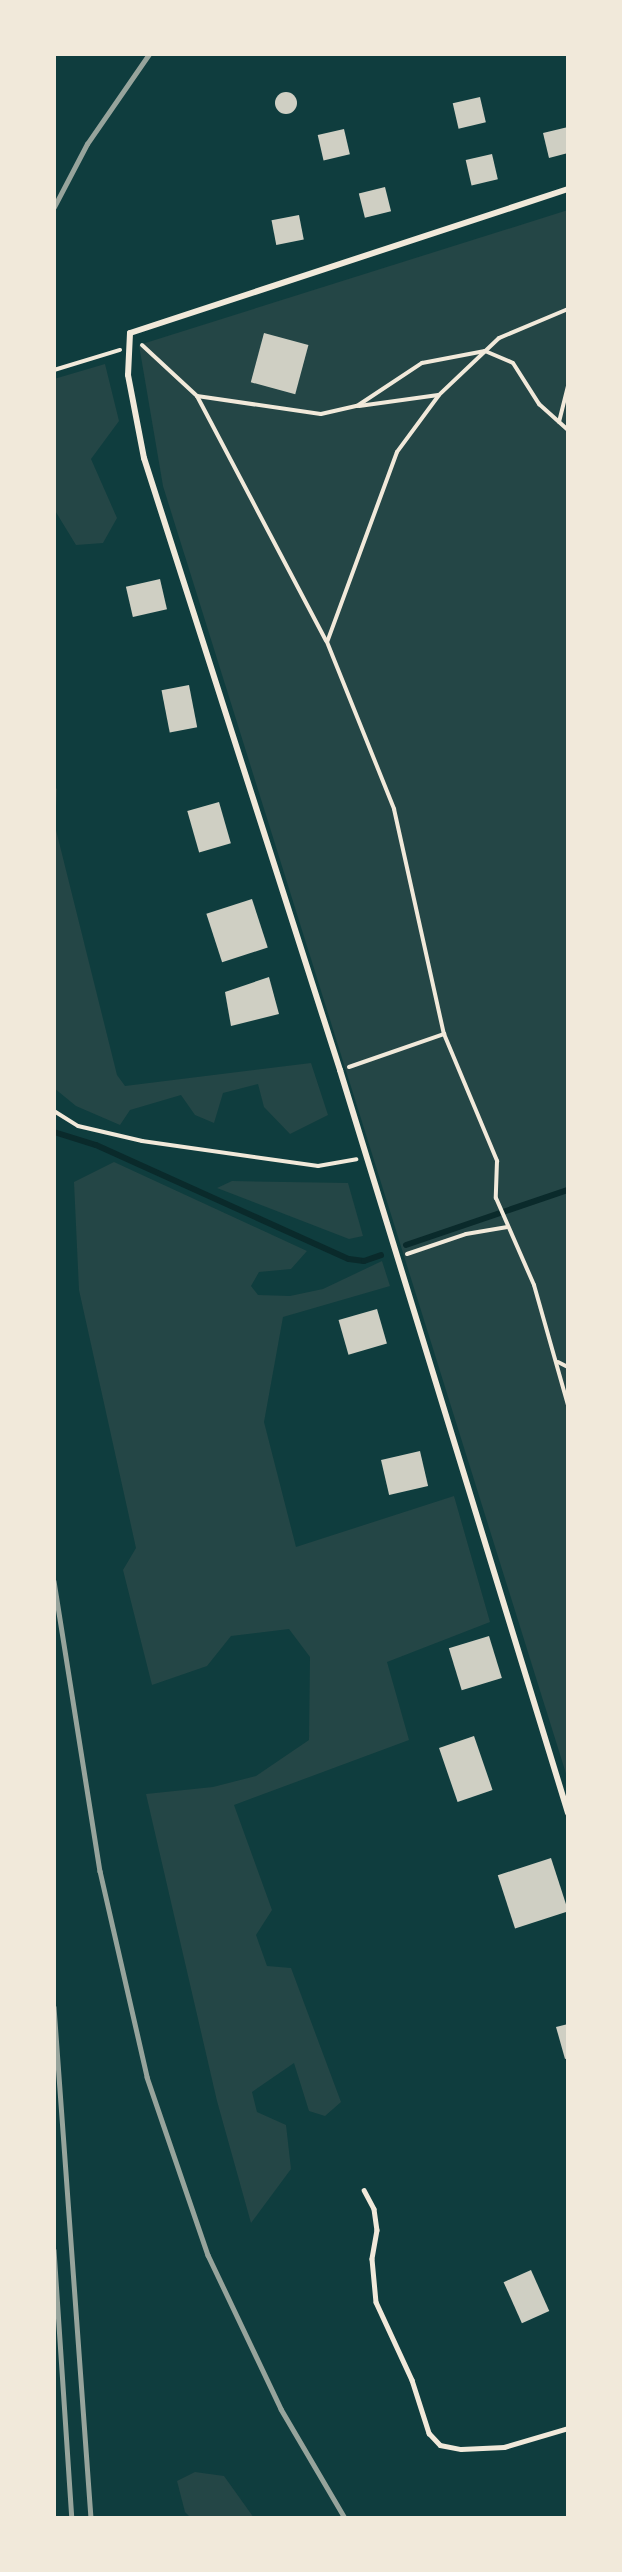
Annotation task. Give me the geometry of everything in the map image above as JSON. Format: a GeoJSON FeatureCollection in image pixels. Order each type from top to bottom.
{"type":"FeatureCollection","features":[{"type":"Feature","properties":{"kind":"street"},"geometry":{"type":"LineString","coordinates":[[568,189],[130,333],[128,375],[144,458],[340,1070],[395,1258],[568,1813]]}},
{"type":"Feature","properties":{"kind":"lane"},"geometry":{"type":"LineString","coordinates":[[364,2190],[374,2209],[377,2230],[372,2259],[376,2302],[412,2380],[429,2433],[440,2445],[461,2449],[504,2447],[568,2428]]}},
{"type":"Feature","properties":{"kind":"path"},"geometry":{"type":"LineString","coordinates":[[327,642],[397,452],[439,395],[499,338],[568,309]]}},
{"type":"Feature","properties":{"kind":"path"},"geometry":{"type":"LineString","coordinates":[[130,333],[196,396],[327,642],[394,809],[444,1034],[497,1161],[496,1198],[534,1285],[558,1362],[568,1405]]}},
{"type":"Feature","properties":{"kind":"path"},"geometry":{"type":"LineString","coordinates":[[54,370],[129,348]]}},
{"type":"Feature","properties":{"kind":"path"},"geometry":{"type":"LineString","coordinates":[[357,406],[422,363],[485,351],[513,363],[539,404],[568,430]]}},
{"type":"Feature","properties":{"kind":"path"},"geometry":{"type":"LineString","coordinates":[[559,422],[568,385]]}},
{"type":"Feature","properties":{"kind":"path"},"geometry":{"type":"LineString","coordinates":[[196,396],[321,414],[357,406],[439,395]]}},
{"type":"Feature","properties":{"kind":"path"},"geometry":{"type":"LineString","coordinates":[[340,1070],[444,1034]]}},
{"type":"Feature","properties":{"kind":"path"},"geometry":{"type":"LineString","coordinates":[[54,1112],[78,1126],[142,1141],[318,1166],[365,1156]]}},
{"type":"Feature","properties":{"kind":"path"},"geometry":{"type":"LineString","coordinates":[[395,1258],[466,1234],[507,1227]]}},
{"type":"Feature","properties":{"kind":"path"},"geometry":{"type":"LineString","coordinates":[[558,1362],[568,1367]]}},
{"type":"Feature","properties":{"kind":"shaded area"},"geometry":{"type":"Polygon","coordinates":[[[568,210],[568,1780],[163,486],[139,345],[568,210]]]}},
{"type":"Feature","properties":{"kind":"shaded area"},"geometry":{"type":"Polygon","coordinates":[[[105,364],[119,421],[91,459],[117,518],[103,543],[76,545],[54,509],[54,379],[105,364]]]}},
{"type":"Feature","properties":{"kind":"shaded area"},"geometry":{"type":"Polygon","coordinates":[[[54,786],[57,789],[55,826],[117,1075],[125,1086],[311,1063],[328,1115],[290,1134],[264,1107],[258,1084],[223,1093],[214,1123],[195,1115],[181,1095],[130,1110],[120,1125],[76,1106],[54,1088],[54,786]]]}},
{"type":"Feature","properties":{"kind":"shaded area"},"geometry":{"type":"Polygon","coordinates":[[[114,1162],[307,1251],[291,1269],[259,1272],[251,1286],[258,1295],[290,1296],[323,1289],[382,1261],[390,1286],[283,1317],[264,1422],[296,1547],[454,1496],[490,1622],[387,1662],[409,1740],[234,1805],[272,1910],[256,1935],[267,1966],[291,1968],[341,2102],[325,2116],[309,2111],[294,2063],[252,2092],[257,2112],[286,2125],[291,2169],[251,2223],[217,2101],[146,1794],[213,1787],[256,1776],[309,1740],[310,1657],[289,1629],[231,1636],[207,1666],[152,1685],[123,1570],[136,1548],[79,1290],[74,1182],[114,1162]]]}},
{"type":"Feature","properties":{"kind":"shaded area"},"geometry":{"type":"Polygon","coordinates":[[[232,1181],[348,1183],[363,1236],[349,1239],[217,1188],[232,1181]]]}},
{"type":"Feature","properties":{"kind":"shaded area"},"geometry":{"type":"Polygon","coordinates":[[[195,2472],[224,2476],[254,2518],[191,2518],[185,2512],[177,2481],[195,2472]]]}},
{"type":"Feature","properties":{"kind":"building"},"geometry":{"type":"Polygon","coordinates":[[[286,92],[294,95],[297,103],[294,111],[286,114],[278,111],[275,103],[278,95],[286,92]]]}},
{"type":"Feature","properties":{"kind":"building"},"geometry":{"type":"Polygon","coordinates":[[[480,97],[486,122],[459,129],[453,103],[480,97]]]}},
{"type":"Feature","properties":{"kind":"building"},"geometry":{"type":"Polygon","coordinates":[[[568,127],[568,153],[549,158],[543,133],[568,127]]]}},
{"type":"Feature","properties":{"kind":"building"},"geometry":{"type":"Polygon","coordinates":[[[344,129],[350,154],[324,160],[318,135],[344,129]]]}},
{"type":"Feature","properties":{"kind":"building"},"geometry":{"type":"Polygon","coordinates":[[[492,154],[498,179],[472,185],[466,160],[492,154]]]}},
{"type":"Feature","properties":{"kind":"building"},"geometry":{"type":"Polygon","coordinates":[[[385,187],[391,211],[365,218],[359,194],[385,187]]]}},
{"type":"Feature","properties":{"kind":"building"},"geometry":{"type":"Polygon","coordinates":[[[299,215],[304,240],[276,245],[272,220],[299,215]]]}},
{"type":"Feature","properties":{"kind":"building"},"geometry":{"type":"Polygon","coordinates":[[[264,333],[308,345],[295,394],[251,382],[264,333]]]}},
{"type":"Feature","properties":{"kind":"building"},"geometry":{"type":"Polygon","coordinates":[[[160,579],[167,609],[133,617],[126,587],[160,579]]]}},
{"type":"Feature","properties":{"kind":"building"},"geometry":{"type":"Polygon","coordinates":[[[189,685],[197,727],[170,733],[162,690],[189,685]]]}},
{"type":"Feature","properties":{"kind":"building"},"geometry":{"type":"Polygon","coordinates":[[[219,802],[231,843],[199,852],[187,811],[219,802]]]}},
{"type":"Feature","properties":{"kind":"building"},"geometry":{"type":"Polygon","coordinates":[[[252,899],[268,948],[222,962],[206,914],[252,899]]]}},
{"type":"Feature","properties":{"kind":"building"},"geometry":{"type":"Polygon","coordinates":[[[269,977],[279,1014],[231,1026],[225,992],[269,977]]]}},
{"type":"Feature","properties":{"kind":"building"},"geometry":{"type":"Polygon","coordinates":[[[377,1309],[387,1344],[348,1355],[339,1320],[377,1309]]]}},
{"type":"Feature","properties":{"kind":"building"},"geometry":{"type":"Polygon","coordinates":[[[420,1451],[428,1486],[389,1495],[381,1460],[420,1451]]]}},
{"type":"Feature","properties":{"kind":"building"},"geometry":{"type":"Polygon","coordinates":[[[489,1636],[502,1678],[462,1690],[449,1648],[489,1636]]]}},
{"type":"Feature","properties":{"kind":"building"},"geometry":{"type":"Polygon","coordinates":[[[474,1736],[493,1790],[458,1802],[439,1748],[474,1736]]]}},
{"type":"Feature","properties":{"kind":"building"},"geometry":{"type":"Polygon","coordinates":[[[551,1858],[568,1911],[515,1929],[498,1875],[551,1858]]]}},
{"type":"Feature","properties":{"kind":"building"},"geometry":{"type":"Polygon","coordinates":[[[568,2024],[568,2058],[565,2059],[556,2027],[568,2024]]]}},
{"type":"Feature","properties":{"kind":"building"},"geometry":{"type":"Polygon","coordinates":[[[531,2270],[549,2311],[522,2323],[504,2282],[531,2270]]]}},
{"type":"Feature","properties":{"kind":"waterway"},"geometry":{"type":"LineString","coordinates":[[54,1132],[96,1145],[349,1259],[364,1261],[381,1255]]}},
{"type":"Feature","properties":{"kind":"waterway"},"geometry":{"type":"LineString","coordinates":[[406,1245],[568,1190]]}},
{"type":"Feature","properties":{"kind":"railway"},"geometry":{"type":"LineString","coordinates":[[54,207],[87,144],[149,54]]}},
{"type":"Feature","properties":{"kind":"railway"},"geometry":{"type":"LineString","coordinates":[[54,1581],[100,1871],[147,2077],[208,2255],[281,2409],[345,2518]]}},
{"type":"Feature","properties":{"kind":"railway"},"geometry":{"type":"LineString","coordinates":[[54,2007],[91,2518]]}},
{"type":"Feature","properties":{"kind":"railway"},"geometry":{"type":"LineString","coordinates":[[54,2250],[72,2518]]}}]}
